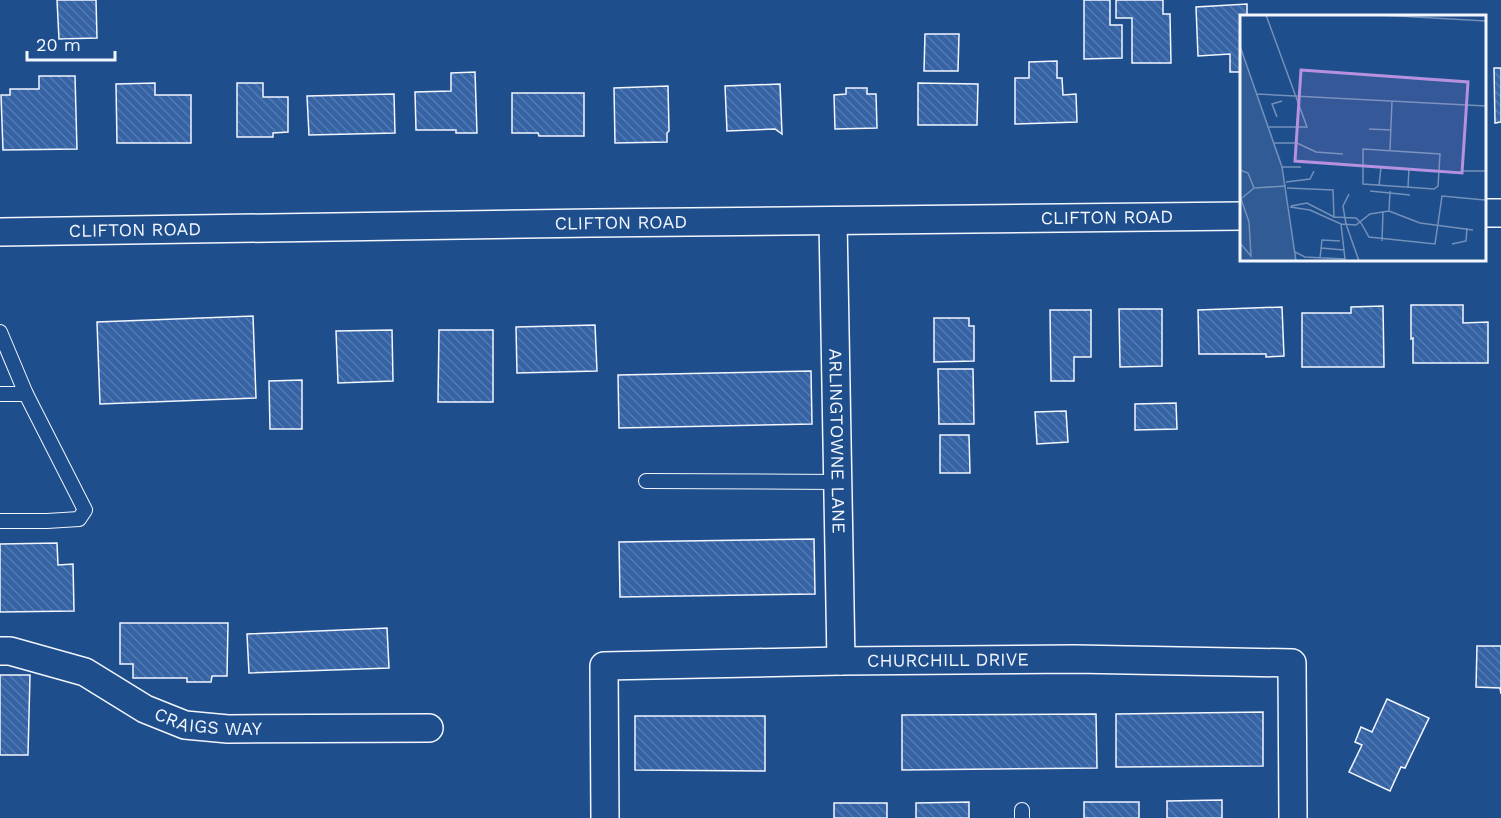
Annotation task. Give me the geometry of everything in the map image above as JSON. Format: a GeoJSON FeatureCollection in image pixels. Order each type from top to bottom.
{"type":"FeatureCollection","features":[{"type":"Feature","properties":{"kind":"street","name":"CLIFTON ROAD"},"geometry":{"type":"LineString","coordinates":[[0,232],[1240,216]]}},
{"type":"Feature","properties":{"kind":"street","name":"ARLINGTOWNE LANE"},"geometry":{"type":"LineString","coordinates":[[834,221],[841,661]]}},
{"type":"Feature","properties":{"kind":"street","name":"CRAIGS WAY"},"geometry":{"type":"LineString","coordinates":[[0,651],[10,651],[85,672],[145,710],[185,725],[228,729],[429,728]]}},
{"type":"Feature","properties":{"kind":"street","name":"CHURCHILL DRIVE"},"geometry":{"type":"LineString","coordinates":[[605,818],[604,666],[1075,659],[1292,663],[1293,818]]}},
{"type":"Feature","properties":{"kind":"lane"},"geometry":{"type":"LineString","coordinates":[[0,332],[26,394],[85,510],[79,519],[0,521]]}},
{"type":"Feature","properties":{"kind":"lane"},"geometry":{"type":"LineString","coordinates":[[0,394],[26,394]]}},
{"type":"Feature","properties":{"kind":"lane"},"geometry":{"type":"LineString","coordinates":[[646,481],[838,482]]}},
{"type":"Feature","properties":{"kind":"building"},"geometry":{"type":"Polygon","coordinates":[[[57,0],[96,0],[97,38],[59,39],[57,0]]]}},
{"type":"Feature","properties":{"kind":"building"},"geometry":{"type":"Polygon","coordinates":[[[1084,0],[1110,0],[1110,25],[1122,25],[1122,58],[1084,59],[1084,0]]]}},
{"type":"Feature","properties":{"kind":"building"},"geometry":{"type":"Polygon","coordinates":[[[1116,0],[1163,0],[1163,14],[1170,14],[1171,63],[1132,63],[1132,18],[1116,18],[1116,0]]]}},
{"type":"Feature","properties":{"kind":"building"},"geometry":{"type":"Polygon","coordinates":[[[1247,4],[1247,15],[1240,15],[1240,72],[1230,72],[1230,54],[1198,56],[1196,7],[1247,4]]]}},
{"type":"Feature","properties":{"kind":"building"},"geometry":{"type":"Polygon","coordinates":[[[925,34],[959,34],[958,71],[924,71],[925,34]]]}},
{"type":"Feature","properties":{"kind":"building"},"geometry":{"type":"Polygon","coordinates":[[[1057,61],[1057,78],[1062,78],[1063,95],[1076,94],[1077,122],[1015,124],[1015,78],[1029,78],[1029,62],[1057,61]]]}},
{"type":"Feature","properties":{"kind":"building"},"geometry":{"type":"Polygon","coordinates":[[[1494,68],[1501,68],[1501,122],[1495,123],[1494,68]]]}},
{"type":"Feature","properties":{"kind":"building"},"geometry":{"type":"Polygon","coordinates":[[[475,72],[477,133],[456,133],[456,130],[416,130],[415,92],[451,91],[451,73],[475,72]]]}},
{"type":"Feature","properties":{"kind":"building"},"geometry":{"type":"Polygon","coordinates":[[[39,76],[75,76],[77,149],[3,150],[1,95],[10,95],[10,89],[39,89],[39,76]]]}},
{"type":"Feature","properties":{"kind":"building"},"geometry":{"type":"Polygon","coordinates":[[[155,83],[155,95],[191,95],[191,143],[117,143],[116,84],[155,83]]]}},
{"type":"Feature","properties":{"kind":"building"},"geometry":{"type":"Polygon","coordinates":[[[237,83],[263,83],[263,97],[288,97],[288,132],[273,133],[273,137],[237,137],[237,83]]]}},
{"type":"Feature","properties":{"kind":"building"},"geometry":{"type":"Polygon","coordinates":[[[918,83],[978,84],[977,125],[918,125],[918,83]]]}},
{"type":"Feature","properties":{"kind":"building"},"geometry":{"type":"Polygon","coordinates":[[[780,84],[782,134],[775,129],[727,131],[725,86],[780,84]]]}},
{"type":"Feature","properties":{"kind":"building"},"geometry":{"type":"Polygon","coordinates":[[[668,86],[669,131],[667,142],[615,143],[614,88],[668,86]]]}},
{"type":"Feature","properties":{"kind":"building"},"geometry":{"type":"Polygon","coordinates":[[[846,88],[867,88],[867,94],[876,94],[877,128],[835,129],[834,95],[846,94],[846,88]]]}},
{"type":"Feature","properties":{"kind":"building"},"geometry":{"type":"Polygon","coordinates":[[[512,93],[584,93],[584,136],[539,136],[538,133],[512,133],[512,93]]]}},
{"type":"Feature","properties":{"kind":"building"},"geometry":{"type":"Polygon","coordinates":[[[394,94],[395,133],[309,135],[307,96],[394,94]]]}},
{"type":"Feature","properties":{"kind":"building"},"geometry":{"type":"Polygon","coordinates":[[[1411,305],[1463,305],[1463,323],[1488,322],[1488,363],[1413,363],[1411,305]]]}},
{"type":"Feature","properties":{"kind":"building"},"geometry":{"type":"Polygon","coordinates":[[[1383,306],[1384,367],[1302,367],[1302,313],[1351,313],[1351,307],[1383,306]]]}},
{"type":"Feature","properties":{"kind":"building"},"geometry":{"type":"Polygon","coordinates":[[[1282,307],[1284,356],[1199,354],[1198,310],[1282,307]]]}},
{"type":"Feature","properties":{"kind":"building"},"geometry":{"type":"Polygon","coordinates":[[[1119,309],[1162,309],[1162,366],[1120,367],[1119,309]]]}},
{"type":"Feature","properties":{"kind":"building"},"geometry":{"type":"Polygon","coordinates":[[[1050,310],[1091,310],[1091,357],[1074,357],[1074,381],[1051,381],[1050,310]]]}},
{"type":"Feature","properties":{"kind":"building"},"geometry":{"type":"Polygon","coordinates":[[[253,316],[256,398],[100,404],[97,322],[253,316]]]}},
{"type":"Feature","properties":{"kind":"building"},"geometry":{"type":"Polygon","coordinates":[[[934,318],[969,318],[969,326],[974,326],[974,361],[934,362],[934,318]]]}},
{"type":"Feature","properties":{"kind":"building"},"geometry":{"type":"Polygon","coordinates":[[[595,325],[597,371],[517,373],[516,327],[595,325]]]}},
{"type":"Feature","properties":{"kind":"building"},"geometry":{"type":"Polygon","coordinates":[[[392,330],[393,381],[338,383],[336,331],[392,330]]]}},
{"type":"Feature","properties":{"kind":"building"},"geometry":{"type":"Polygon","coordinates":[[[439,330],[493,330],[493,402],[438,402],[439,330]]]}},
{"type":"Feature","properties":{"kind":"building"},"geometry":{"type":"Polygon","coordinates":[[[938,369],[973,369],[974,424],[939,424],[938,369]]]}},
{"type":"Feature","properties":{"kind":"building"},"geometry":{"type":"Polygon","coordinates":[[[811,371],[812,424],[619,428],[618,375],[811,371]]]}},
{"type":"Feature","properties":{"kind":"building"},"geometry":{"type":"Polygon","coordinates":[[[302,380],[302,429],[270,429],[269,381],[302,380]]]}},
{"type":"Feature","properties":{"kind":"building"},"geometry":{"type":"Polygon","coordinates":[[[1176,403],[1177,429],[1135,430],[1135,404],[1176,403]]]}},
{"type":"Feature","properties":{"kind":"building"},"geometry":{"type":"Polygon","coordinates":[[[1066,411],[1068,442],[1037,444],[1035,412],[1066,411]]]}},
{"type":"Feature","properties":{"kind":"building"},"geometry":{"type":"Polygon","coordinates":[[[940,435],[969,435],[970,473],[940,473],[940,435]]]}},
{"type":"Feature","properties":{"kind":"building"},"geometry":{"type":"Polygon","coordinates":[[[814,539],[815,594],[620,597],[619,542],[814,539]]]}},
{"type":"Feature","properties":{"kind":"building"},"geometry":{"type":"Polygon","coordinates":[[[57,543],[58,565],[73,564],[74,611],[0,612],[0,544],[57,543]]]}},
{"type":"Feature","properties":{"kind":"building"},"geometry":{"type":"Polygon","coordinates":[[[120,623],[228,623],[227,676],[212,676],[211,682],[187,682],[187,678],[133,678],[133,664],[120,664],[120,623]]]}},
{"type":"Feature","properties":{"kind":"building"},"geometry":{"type":"Polygon","coordinates":[[[387,628],[389,668],[249,673],[247,634],[387,628]]]}},
{"type":"Feature","properties":{"kind":"building"},"geometry":{"type":"Polygon","coordinates":[[[1477,646],[1501,646],[1501,694],[1500,688],[1476,687],[1477,646]]]}},
{"type":"Feature","properties":{"kind":"building"},"geometry":{"type":"Polygon","coordinates":[[[0,675],[30,675],[28,755],[0,755],[0,675]]]}},
{"type":"Feature","properties":{"kind":"building"},"geometry":{"type":"Polygon","coordinates":[[[1387,699],[1429,718],[1405,768],[1401,767],[1390,791],[1349,772],[1362,745],[1355,742],[1361,727],[1372,732],[1387,699]]]}},
{"type":"Feature","properties":{"kind":"building"},"geometry":{"type":"Polygon","coordinates":[[[1263,712],[1263,766],[1116,767],[1116,714],[1263,712]]]}},
{"type":"Feature","properties":{"kind":"building"},"geometry":{"type":"Polygon","coordinates":[[[1096,714],[1097,768],[902,770],[902,715],[1096,714]]]}},
{"type":"Feature","properties":{"kind":"building"},"geometry":{"type":"Polygon","coordinates":[[[635,716],[765,716],[765,771],[635,770],[635,716]]]}},
{"type":"Feature","properties":{"kind":"building"},"geometry":{"type":"Polygon","coordinates":[[[1222,800],[1222,818],[1167,818],[1167,801],[1222,800]]]}},
{"type":"Feature","properties":{"kind":"building"},"geometry":{"type":"Polygon","coordinates":[[[969,802],[969,818],[916,818],[916,803],[969,802]]]}},
{"type":"Feature","properties":{"kind":"building"},"geometry":{"type":"Polygon","coordinates":[[[1084,802],[1139,802],[1139,818],[1084,818],[1084,802]]]}},
{"type":"Feature","properties":{"kind":"building"},"geometry":{"type":"Polygon","coordinates":[[[834,803],[887,803],[887,818],[834,818],[834,803]]]}}]}
